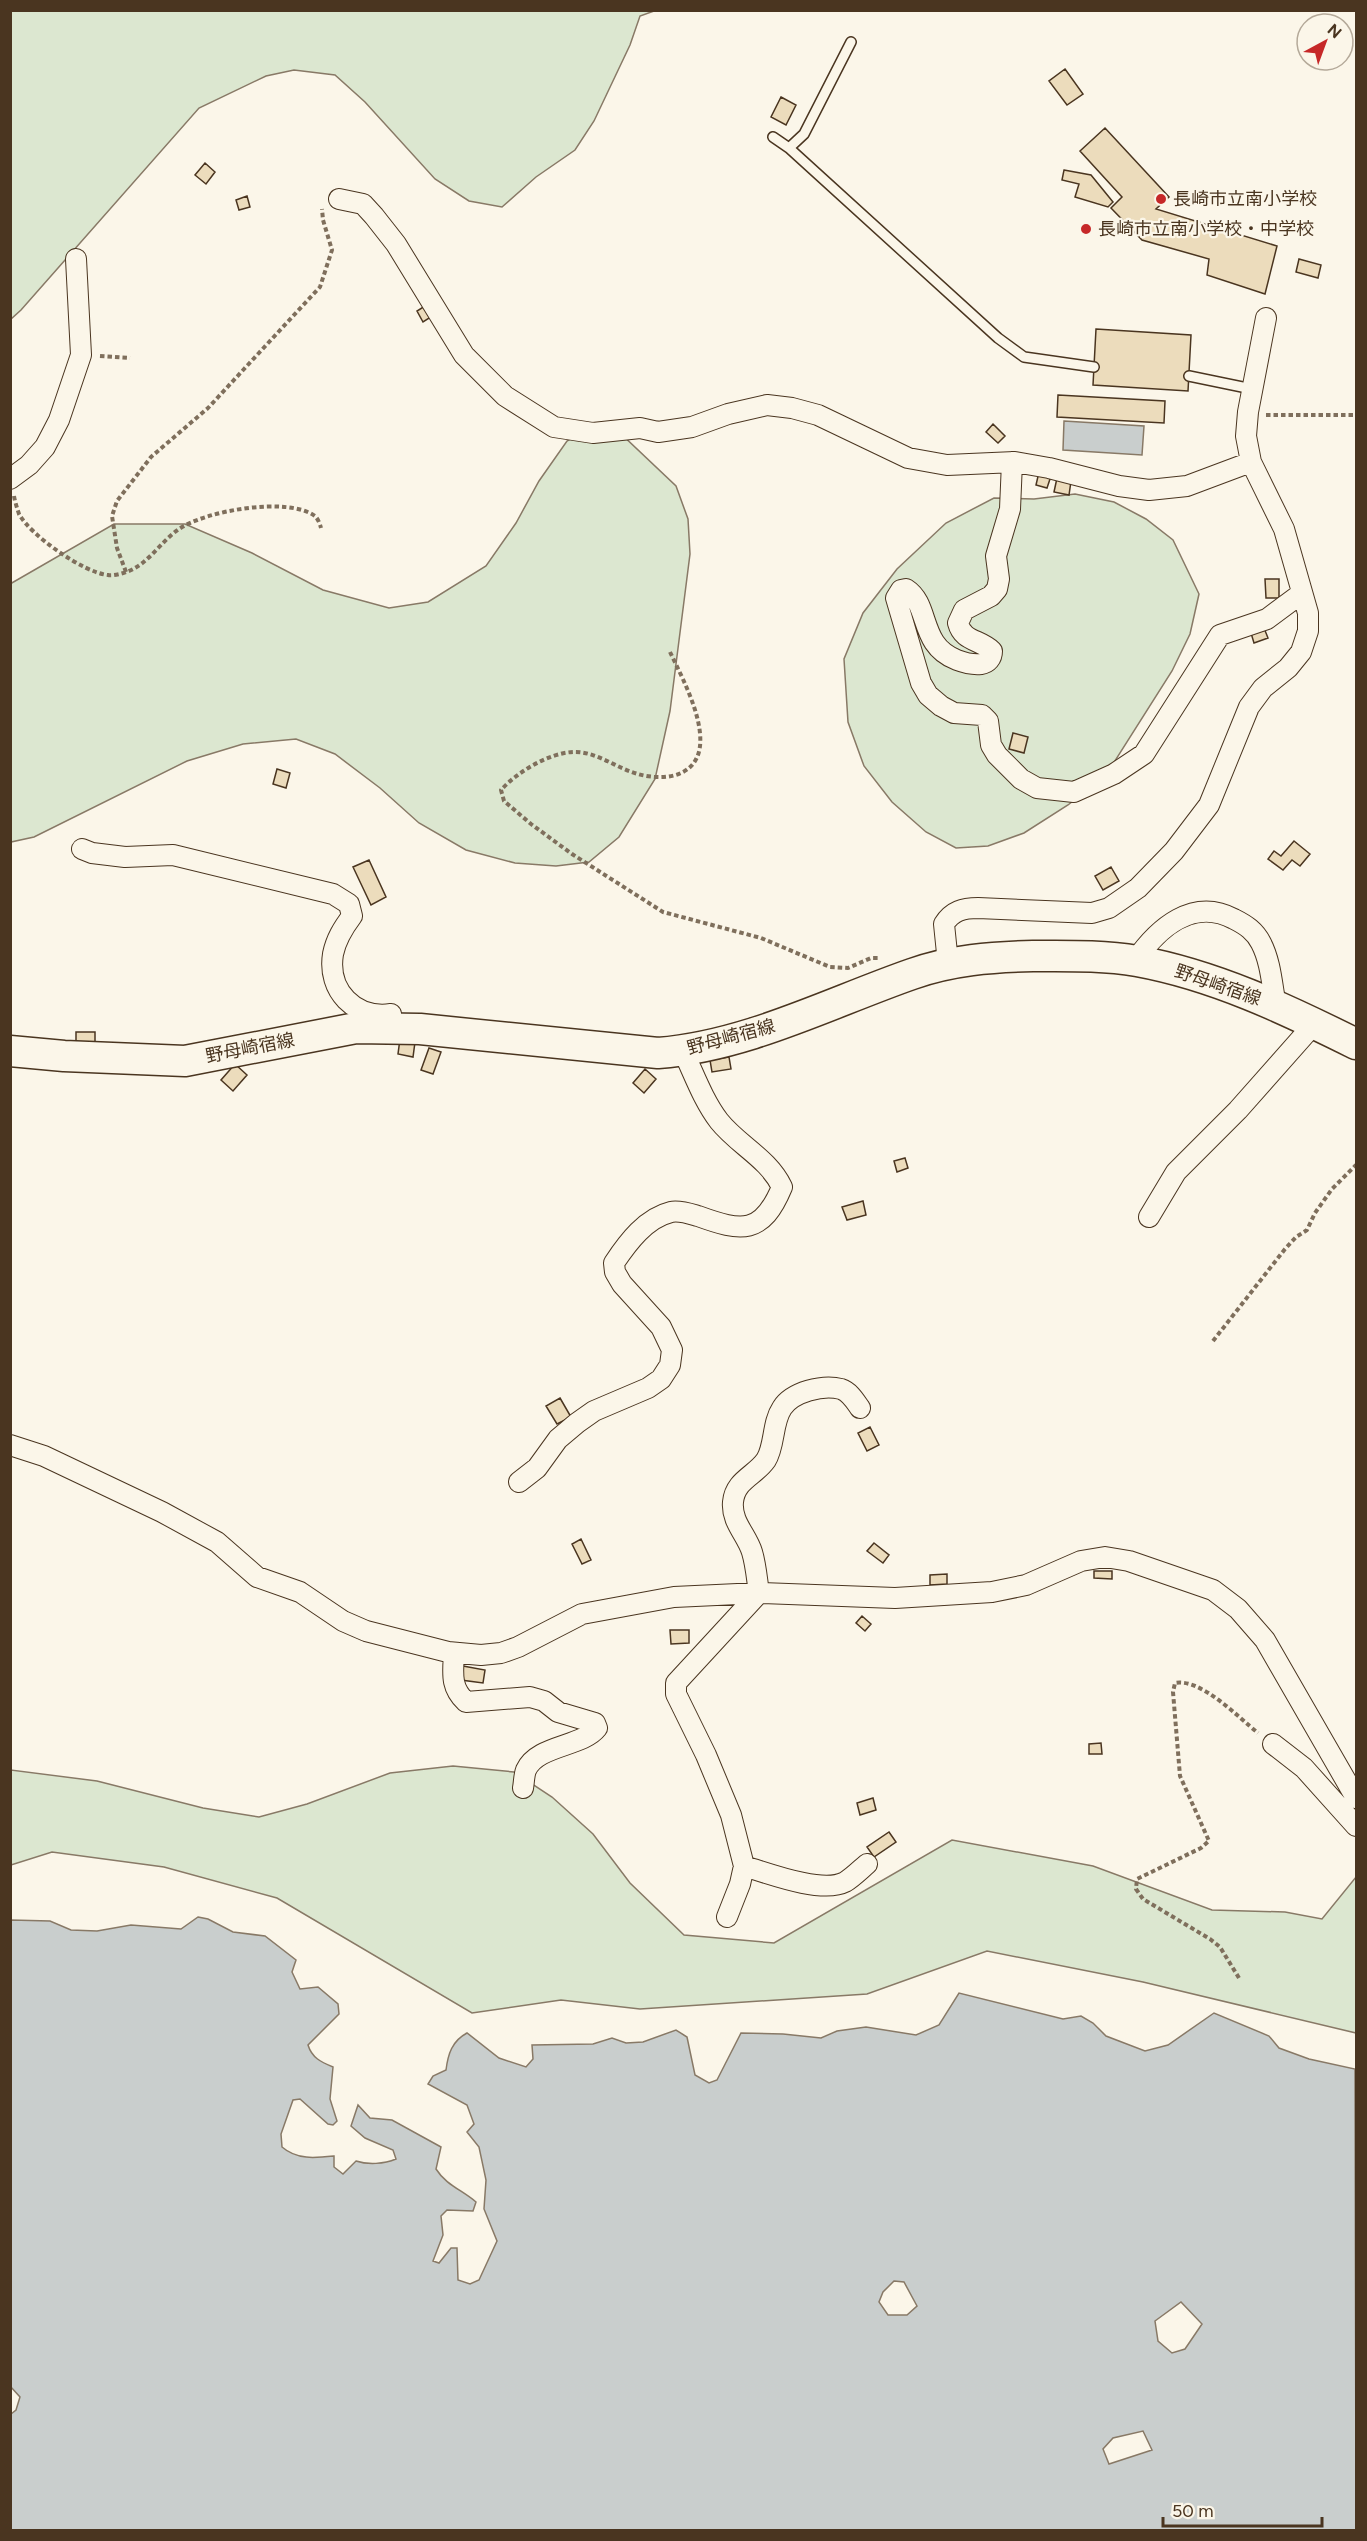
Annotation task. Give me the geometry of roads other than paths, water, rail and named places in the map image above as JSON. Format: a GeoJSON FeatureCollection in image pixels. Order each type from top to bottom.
{"type":"FeatureCollection","features":[{"type":"Feature","properties":{"kind":"main road","name":"野母崎宿線"},"geometry":{"type":"LineString","coordinates":[[10,1051],[87,1058],[185,1061],[356,1028],[410,1029],[658,1053],[683,1051],[725,1042],[948,963],[1026,956],[1072,956],[1135,961],[1194,975],[1316,1023],[1356,1044]]}},
{"type":"Feature","properties":{"kind":"street"},"geometry":{"type":"LineString","coordinates":[[339,199],[363,204],[374,216],[396,244],[464,355],[506,396],[554,427],[593,433],[640,428],[658,432],[692,427],[728,414],[767,405],[792,408],[818,415],[908,458],[947,465],[1012,462],[1149,490],[1187,486],[1251,462]]}},
{"type":"Feature","properties":{"kind":"street"},"geometry":{"type":"LineString","coordinates":[[10,479],[29,465],[45,447],[59,420],[81,355],[76,259]]}},
{"type":"Feature","properties":{"kind":"street"},"geometry":{"type":"LineString","coordinates":[[948,963],[944,924],[954,913],[967,908],[978,908],[1092,913],[1109,908],[1155,872],[1209,805],[1249,707],[1263,688],[1288,668],[1301,652],[1308,631],[1308,613],[1284,530],[1251,462],[1246,436],[1248,412],[1266,318]]}},
{"type":"Feature","properties":{"kind":"street"},"geometry":{"type":"LineString","coordinates":[[1012,462],[1010,509],[996,556],[999,579],[997,589],[991,596],[964,610],[958,623],[961,631],[968,638],[992,651],[989,659],[984,664],[969,664],[946,656],[933,642],[914,596],[906,589],[902,590],[896,598],[921,683],[928,695],[954,713],[981,715],[988,721],[991,745],[997,755],[1021,779],[1037,788],[1074,792],[1132,764],[1157,738],[1200,664],[1220,635],[1267,619],[1302,593]]}},
{"type":"Feature","properties":{"kind":"street"},"geometry":{"type":"LineString","coordinates":[[82,849],[92,853],[125,857],[173,855],[333,894],[350,904],[352,916],[337,939],[333,955],[333,971],[339,989],[351,1006],[360,1012],[378,1016],[394,1014],[405,1018],[410,1029]]}},
{"type":"Feature","properties":{"kind":"street"},"geometry":{"type":"LineString","coordinates":[[1135,961],[1151,939],[1188,913],[1209,912],[1227,916],[1249,927],[1261,943],[1269,964],[1276,1006]]}},
{"type":"Feature","properties":{"kind":"street"},"geometry":{"type":"LineString","coordinates":[[1149,1217],[1176,1172],[1238,1110],[1316,1023]]}},
{"type":"Feature","properties":{"kind":"street"},"geometry":{"type":"LineString","coordinates":[[519,1482],[537,1468],[558,1439],[577,1423],[594,1411],[648,1388],[661,1379],[670,1365],[672,1350],[661,1327],[622,1284],[615,1272],[614,1263],[639,1231],[660,1216],[673,1211],[692,1214],[728,1227],[750,1226],[769,1209],[782,1187],[777,1176],[763,1160],[719,1120],[683,1051]]}},
{"type":"Feature","properties":{"kind":"street"},"geometry":{"type":"LineString","coordinates":[[759,1593],[753,1554],[732,1511],[737,1487],[767,1459],[782,1408],[791,1399],[809,1390],[841,1389],[852,1396],[860,1408]]}},
{"type":"Feature","properties":{"kind":"street"},"geometry":{"type":"LineString","coordinates":[[10,1446],[44,1456],[162,1512],[218,1542],[257,1577],[300,1592],[344,1621],[366,1631],[454,1653],[481,1655],[501,1653],[518,1647],[582,1614],[674,1597],[759,1593],[895,1598],[992,1592],[1026,1585],[1082,1561],[1105,1557],[1129,1561],[1213,1590],[1238,1609],[1265,1640],[1356,1798]]}},
{"type":"Feature","properties":{"kind":"street"},"geometry":{"type":"LineString","coordinates":[[727,1917],[740,1884],[744,1866],[731,1815],[706,1755],[676,1694],[676,1683],[759,1593]]}},
{"type":"Feature","properties":{"kind":"street"},"geometry":{"type":"LineString","coordinates":[[454,1653],[452,1679],[454,1688],[466,1702],[530,1697],[544,1701],[558,1712],[595,1723],[597,1728],[587,1737],[550,1751],[526,1768],[523,1788]]}},
{"type":"Feature","properties":{"kind":"street"},"geometry":{"type":"LineString","coordinates":[[1272,1744],[1304,1768],[1356,1826]]}},
{"type":"Feature","properties":{"kind":"street"},"geometry":{"type":"LineString","coordinates":[[744,1866],[774,1876],[818,1885],[834,1885],[844,1882],[867,1864]]}},
{"type":"Feature","properties":{"kind":"lane"},"geometry":{"type":"LineString","coordinates":[[789,147],[804,134],[851,42]]}},
{"type":"Feature","properties":{"kind":"lane"},"geometry":{"type":"LineString","coordinates":[[773,137],[789,147],[937,284],[998,338],[1024,357],[1094,367]]}},
{"type":"Feature","properties":{"kind":"lane"},"geometry":{"type":"LineString","coordinates":[[1189,376],[1252,389]]}},
{"type":"Feature","properties":{"kind":"place","name":"長崎市立南小学校"},"geometry":{"type":"Point","coordinates":[1161,199]}},
{"type":"Feature","properties":{"kind":"place","name":"長崎市立南小学校・中学校"},"geometry":{"type":"Point","coordinates":[1086,229]}}]}
